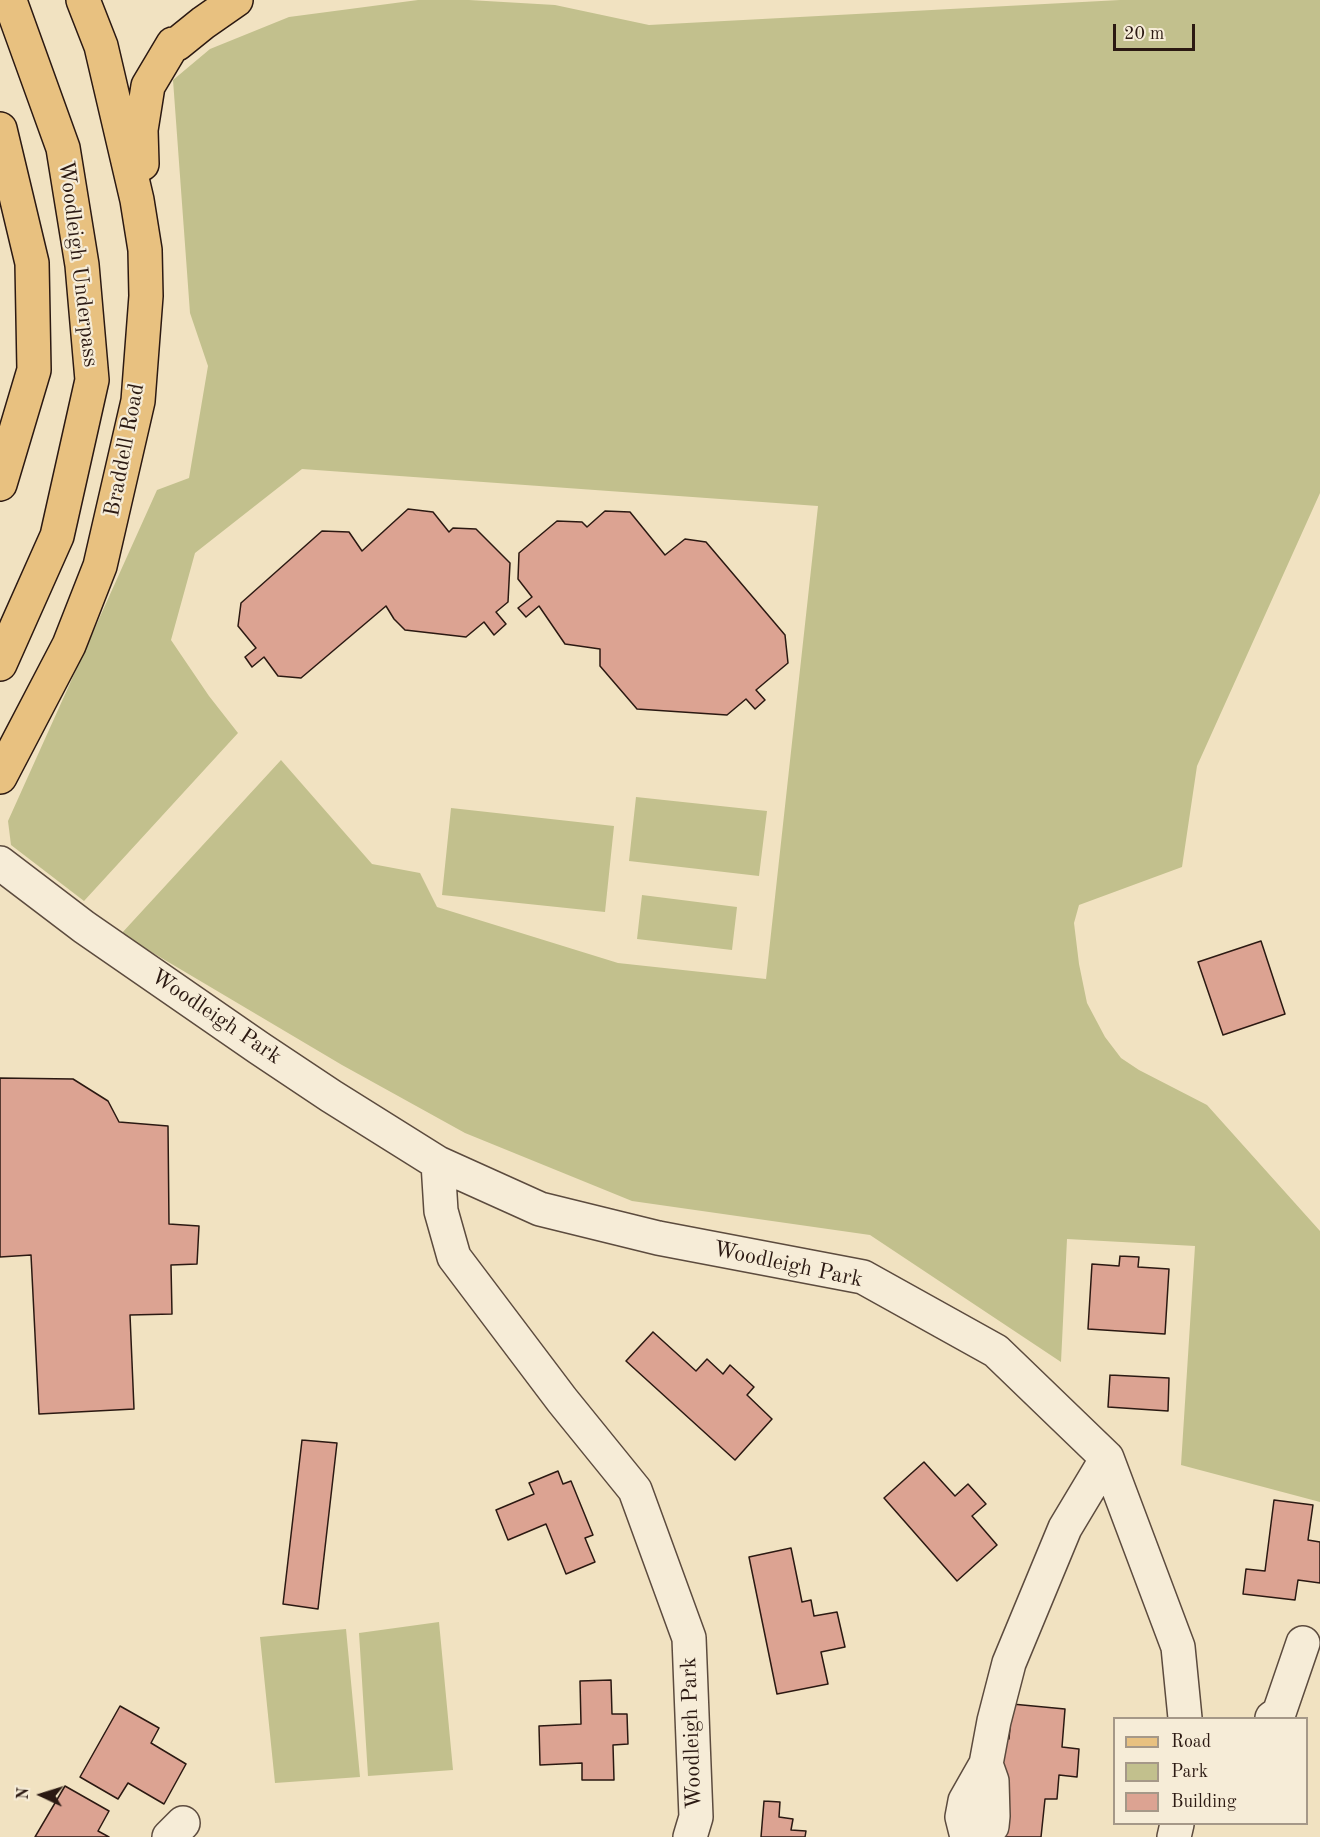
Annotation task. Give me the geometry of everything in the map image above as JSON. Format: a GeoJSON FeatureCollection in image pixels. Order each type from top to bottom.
{"type":"FeatureCollection","features":[{"type":"Feature","properties":{"kind":"main road","name":"Braddell Road"},"geometry":{"type":"LineString","coordinates":[[0,777],[69,645],[100,566],[138,401],[146,296],[145,250],[137,200],[101,46],[82,0]]}},
{"type":"Feature","properties":{"kind":"main road"},"geometry":{"type":"LineString","coordinates":[[145,250],[141,130],[148,86],[173,44],[177,44],[236,0]]}},
{"type":"Feature","properties":{"kind":"main road","name":"Woodleigh Underpass"},"geometry":{"type":"LineString","coordinates":[[0,664],[57,536],[92,380],[82,265],[63,148],[10,1]]}},
{"type":"Feature","properties":{"kind":"main road","name":"Woodleigh Underpass"},"geometry":{"type":"LineString","coordinates":[[0,129],[32,263],[34,370],[0,484]]}},
{"type":"Feature","properties":{"kind":"street","name":"Woodleigh Park"},"geometry":{"type":"LineString","coordinates":[[0,863],[84,927],[250,1041],[340,1102],[438,1162],[540,1209],[658,1238],[863,1277],[996,1351],[1107,1458],[1178,1647],[1185,1717]]}},
{"type":"Feature","properties":{"kind":"street","name":"Woodleigh Park"},"geometry":{"type":"LineString","coordinates":[[438,1162],[441,1212],[454,1257],[562,1400],[635,1490],[689,1638],[696,1817],[690,1837]]}},
{"type":"Feature","properties":{"kind":"street"},"geometry":{"type":"LineString","coordinates":[[986,1764],[994,1721],[1009,1664],[1065,1528],[1107,1458]]}},
{"type":"Feature","properties":{"kind":"street"},"geometry":{"type":"LineString","coordinates":[[1274,1717],[1279,1713],[1303,1643]]}},
{"type":"Feature","properties":{"kind":"green space"},"geometry":{"type":"Polygon","coordinates":[[[418,0],[469,0],[555,5],[649,25],[1120,0],[1320,0],[1320,493],[1197,766],[1182,867],[1079,905],[1074,923],[1087,1003],[1105,1037],[1121,1058],[1139,1070],[1207,1105],[1320,1231],[1320,1502],[1181,1465],[1195,1246],[1067,1239],[1061,1362],[870,1235],[632,1201],[465,1133],[342,1065],[121,934],[281,760],[372,864],[420,873],[437,907],[618,963],[766,979],[818,506],[302,469],[195,553],[171,640],[209,696],[238,733],[84,901],[11,845],[8,821],[157,490],[189,478],[208,366],[190,313],[173,80],[210,49],[289,17],[418,0]]]}},
{"type":"Feature","properties":{"kind":"green space"},"geometry":{"type":"Polygon","coordinates":[[[636,797],[767,811],[759,876],[629,861],[636,797]]]}},
{"type":"Feature","properties":{"kind":"green space"},"geometry":{"type":"Polygon","coordinates":[[[451,808],[614,826],[605,912],[442,895],[451,808]]]}},
{"type":"Feature","properties":{"kind":"green space"},"geometry":{"type":"Polygon","coordinates":[[[642,895],[737,907],[732,950],[637,939],[642,895]]]}},
{"type":"Feature","properties":{"kind":"green space"},"geometry":{"type":"Polygon","coordinates":[[[439,1622],[453,1770],[368,1776],[359,1633],[439,1622]]]}},
{"type":"Feature","properties":{"kind":"green space"},"geometry":{"type":"Polygon","coordinates":[[[346,1629],[360,1777],[275,1783],[260,1637],[346,1629]]]}},
{"type":"Feature","properties":{"kind":"building"},"geometry":{"type":"Polygon","coordinates":[[[408,509],[433,512],[449,532],[453,528],[476,529],[510,563],[508,602],[496,612],[506,624],[494,635],[484,622],[466,637],[405,630],[386,606],[301,678],[278,676],[264,657],[252,667],[245,657],[256,648],[238,626],[241,603],[322,531],[349,532],[362,551],[408,509]]]}},
{"type":"Feature","properties":{"kind":"building"},"geometry":{"type":"Polygon","coordinates":[[[605,511],[630,512],[665,555],[685,539],[706,542],[785,635],[788,663],[756,690],[765,700],[755,709],[746,699],[727,715],[637,709],[600,666],[600,649],[565,644],[539,606],[526,617],[518,608],[532,597],[518,579],[519,553],[557,521],[582,522],[587,527],[605,511]]]}},
{"type":"Feature","properties":{"kind":"building"},"geometry":{"type":"Polygon","coordinates":[[[1261,941],[1285,1014],[1223,1035],[1198,962],[1261,941]]]}},
{"type":"Feature","properties":{"kind":"building"},"geometry":{"type":"Polygon","coordinates":[[[0,1078],[73,1079],[108,1101],[119,1122],[168,1126],[169,1224],[199,1226],[197,1264],[171,1265],[172,1314],[130,1315],[134,1409],[39,1414],[31,1255],[0,1257],[0,1078]]]}},
{"type":"Feature","properties":{"kind":"building"},"geometry":{"type":"Polygon","coordinates":[[[1120,1256],[1139,1257],[1138,1267],[1169,1269],[1165,1334],[1088,1329],[1092,1264],[1119,1266],[1120,1256]]]}},
{"type":"Feature","properties":{"kind":"building"},"geometry":{"type":"Polygon","coordinates":[[[653,1332],[696,1371],[707,1359],[723,1374],[730,1365],[754,1387],[747,1395],[772,1419],[735,1460],[626,1361],[653,1332]]]}},
{"type":"Feature","properties":{"kind":"building"},"geometry":{"type":"Polygon","coordinates":[[[1110,1375],[1169,1378],[1168,1411],[1108,1407],[1110,1375]]]}},
{"type":"Feature","properties":{"kind":"building"},"geometry":{"type":"Polygon","coordinates":[[[302,1440],[337,1443],[318,1609],[283,1604],[302,1440]]]}},
{"type":"Feature","properties":{"kind":"building"},"geometry":{"type":"Polygon","coordinates":[[[924,1462],[955,1496],[968,1484],[986,1504],[972,1516],[997,1545],[957,1581],[884,1498],[924,1462]]]}},
{"type":"Feature","properties":{"kind":"building"},"geometry":{"type":"Polygon","coordinates":[[[558,1471],[563,1484],[571,1481],[593,1535],[585,1538],[595,1562],[566,1574],[546,1524],[508,1540],[496,1510],[534,1494],[529,1483],[558,1471]]]}},
{"type":"Feature","properties":{"kind":"building"},"geometry":{"type":"Polygon","coordinates":[[[1274,1500],[1313,1505],[1308,1540],[1320,1542],[1320,1583],[1298,1580],[1295,1600],[1243,1594],[1246,1569],[1265,1571],[1274,1500]]]}},
{"type":"Feature","properties":{"kind":"building"},"geometry":{"type":"Polygon","coordinates":[[[791,1548],[802,1602],[811,1600],[814,1616],[837,1612],[845,1647],[821,1652],[828,1684],[777,1694],[749,1557],[791,1548]]]}},
{"type":"Feature","properties":{"kind":"building"},"geometry":{"type":"Polygon","coordinates":[[[611,1680],[612,1714],[627,1714],[628,1744],[613,1745],[614,1780],[582,1780],[582,1763],[540,1765],[539,1726],[581,1724],[580,1681],[611,1680]]]}},
{"type":"Feature","properties":{"kind":"building"},"geometry":{"type":"Polygon","coordinates":[[[1012,1704],[1065,1709],[1062,1747],[1079,1749],[1077,1777],[1059,1775],[1057,1799],[1045,1799],[1041,1837],[1001,1837],[1001,1738],[1009,1739],[1012,1704]]]}},
{"type":"Feature","properties":{"kind":"building"},"geometry":{"type":"Polygon","coordinates":[[[120,1706],[159,1728],[151,1743],[186,1764],[164,1804],[128,1783],[118,1799],[80,1777],[120,1706]]]}},
{"type":"Feature","properties":{"kind":"building"},"geometry":{"type":"Polygon","coordinates":[[[65,1786],[109,1811],[98,1831],[109,1837],[35,1837],[65,1786]]]}},
{"type":"Feature","properties":{"kind":"building"},"geometry":{"type":"Polygon","coordinates":[[[764,1801],[780,1802],[779,1817],[793,1819],[791,1830],[806,1831],[805,1837],[761,1837],[764,1801]]]}}]}
